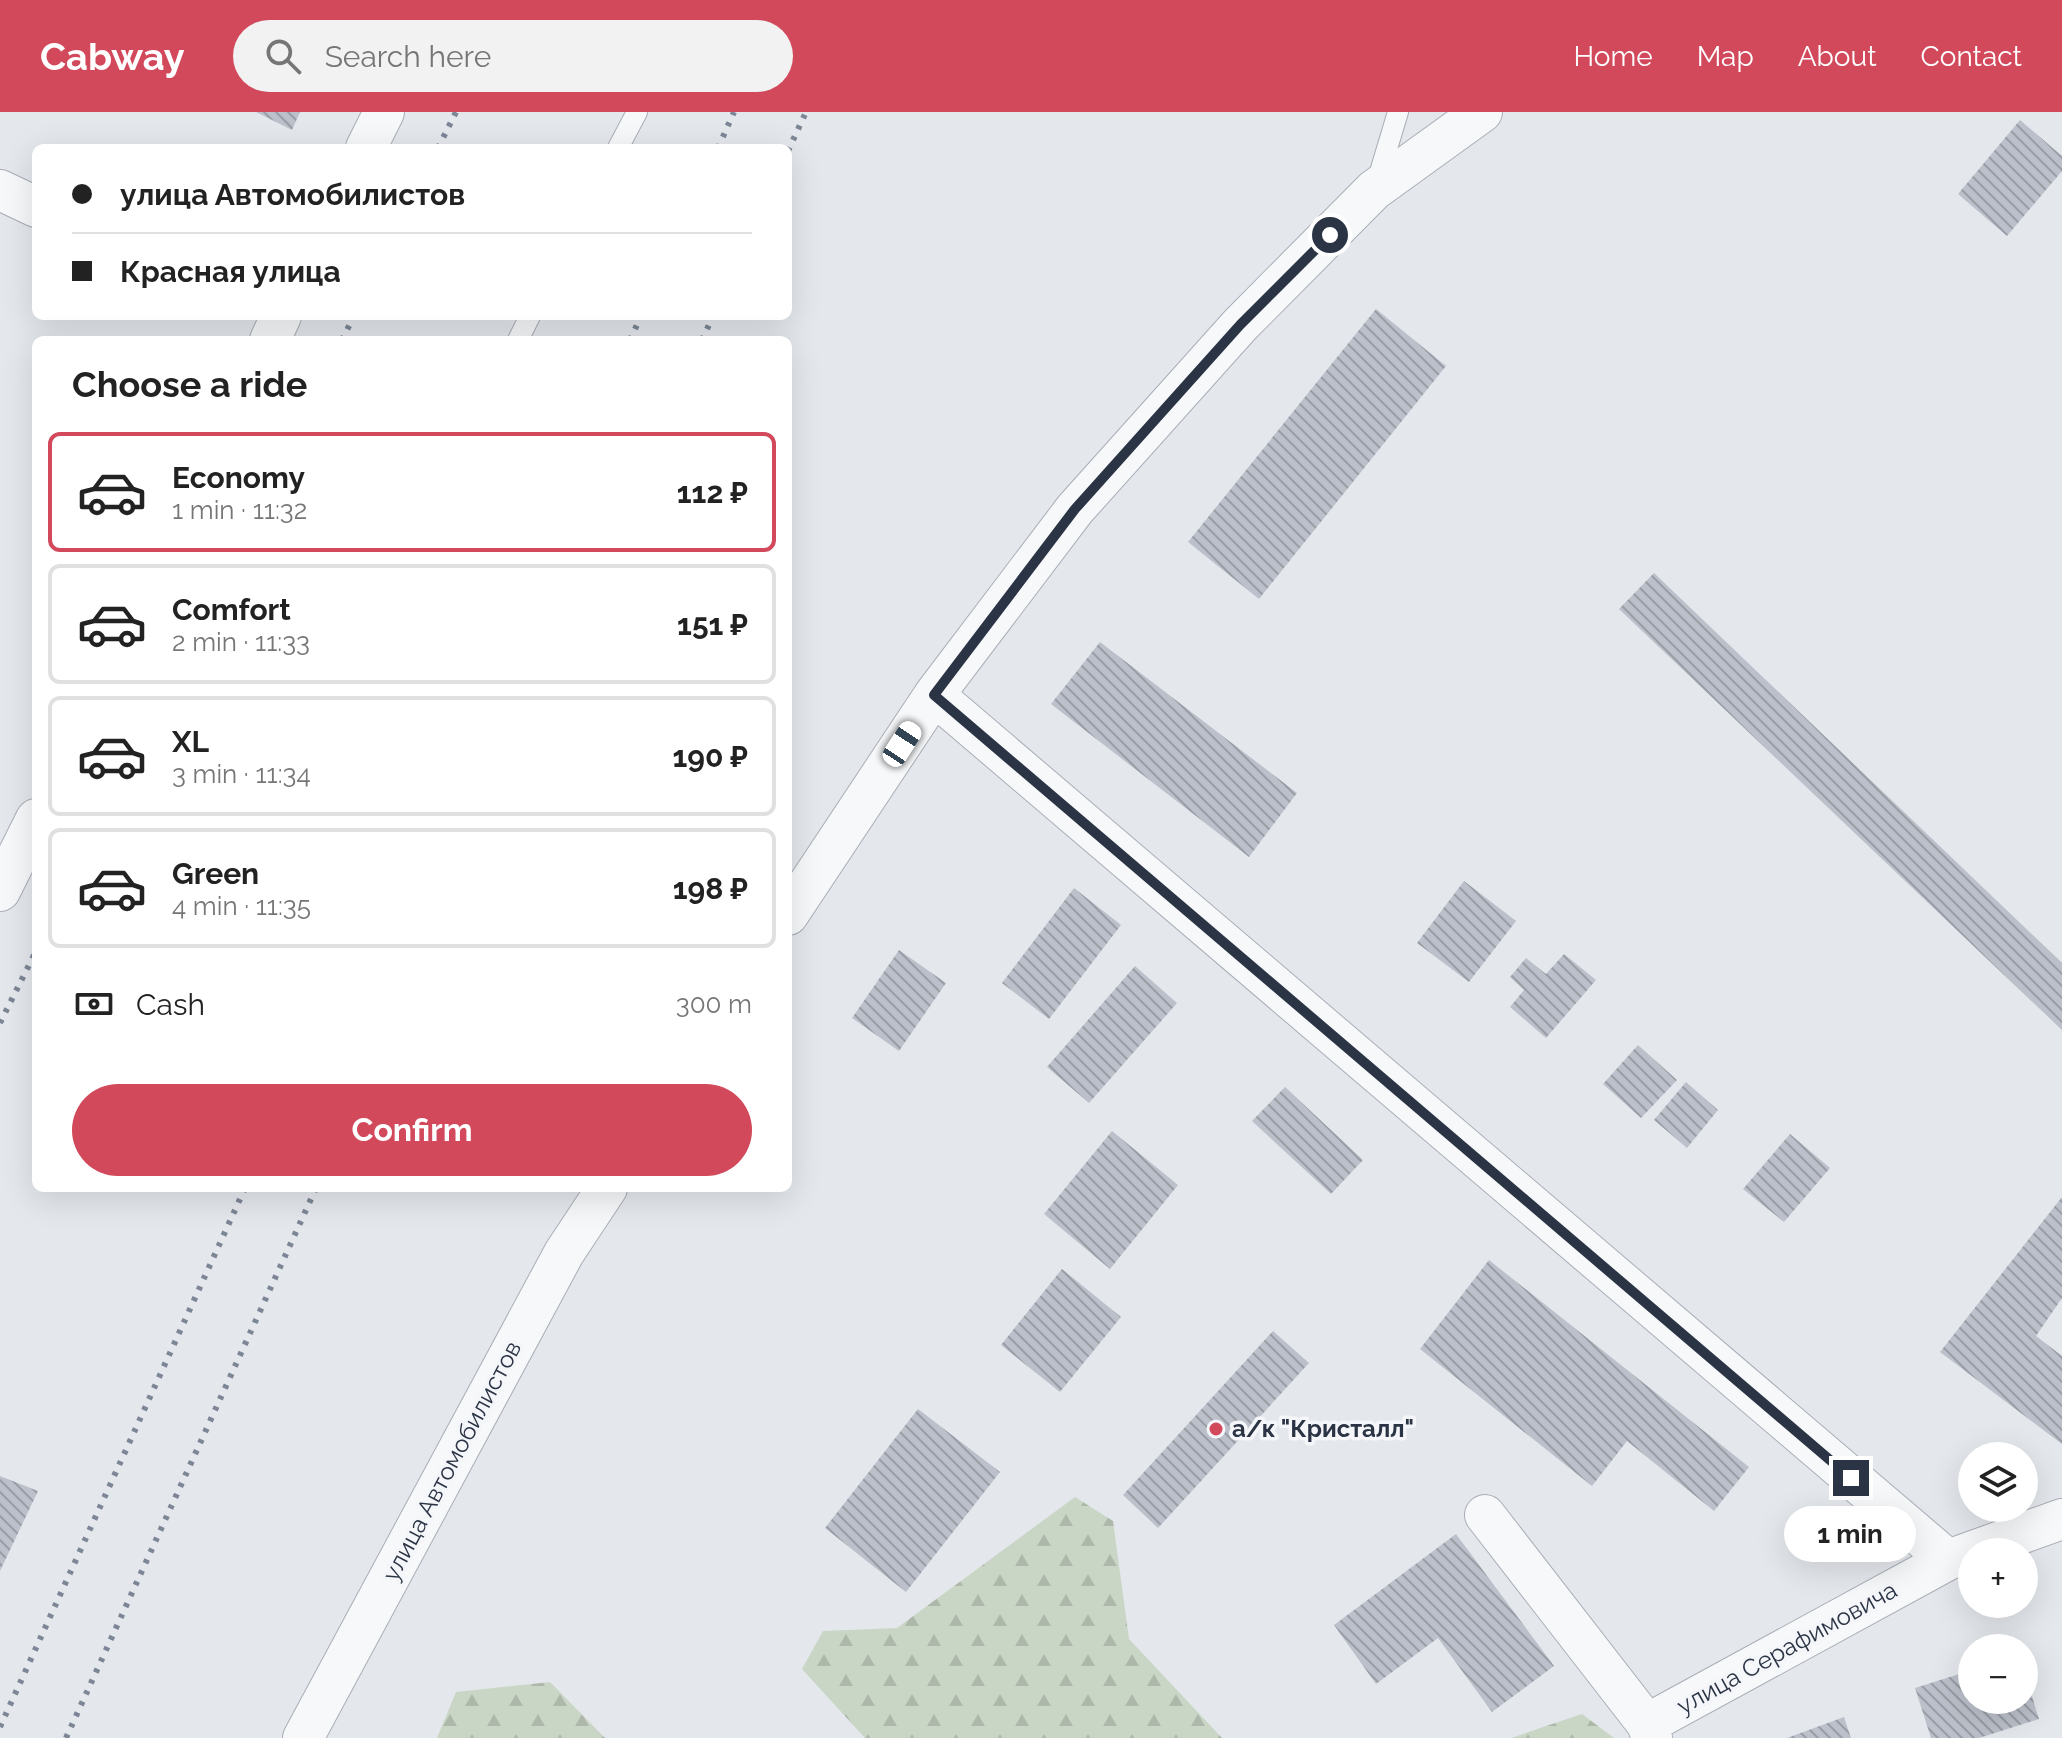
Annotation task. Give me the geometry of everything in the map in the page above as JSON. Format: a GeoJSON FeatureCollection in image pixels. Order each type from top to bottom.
{"type":"FeatureCollection","features":[{"type":"Feature","properties":{"kind":"street"},"geometry":{"type":"LineString","coordinates":[[368,144],[384,112]]}},
{"type":"Feature","properties":{"kind":"street"},"geometry":{"type":"LineString","coordinates":[[792,909],[934,695],[1075,509],[1240,325],[1374,190],[1482,112]]}},
{"type":"Feature","properties":{"kind":"street"},"geometry":{"type":"LineString","coordinates":[[0,190],[32,205]]}},
{"type":"Feature","properties":{"kind":"street"},"geometry":{"type":"LineString","coordinates":[[934,695],[1948,1560]]}},
{"type":"Feature","properties":{"kind":"street"},"geometry":{"type":"LineString","coordinates":[[0,891],[32,827]]}},
{"type":"Feature","properties":{"kind":"street","name":"улица Автомобилистов"},"geometry":{"type":"LineString","coordinates":[[303,1738],[564,1253],[604,1192]]}},
{"type":"Feature","properties":{"kind":"street"},"geometry":{"type":"LineString","coordinates":[[1485,1515],[1649,1731]]}},
{"type":"Feature","properties":{"kind":"street","name":"улица Серафимовича"},"geometry":{"type":"LineString","coordinates":[[1649,1731],[1948,1560],[2062,1519]]}},
{"type":"Feature","properties":{"kind":"lane"},"geometry":{"type":"LineString","coordinates":[[620,144],[637,112]]}},
{"type":"Feature","properties":{"kind":"lane"},"geometry":{"type":"LineString","coordinates":[[1374,190],[1398,112]]}},
{"type":"Feature","properties":{"kind":"green space"},"geometry":{"type":"Polygon","coordinates":[[[1075,1497],[1113,1521],[1129,1639],[1222,1738],[865,1738],[802,1669],[823,1631],[897,1628],[1075,1497]]]}},
{"type":"Feature","properties":{"kind":"green space"},"geometry":{"type":"Polygon","coordinates":[[[550,1682],[605,1738],[437,1738],[456,1692],[550,1682]]]}},
{"type":"Feature","properties":{"kind":"green space"},"geometry":{"type":"Polygon","coordinates":[[[1582,1714],[1614,1738],[1511,1738],[1582,1714]]]}},
{"type":"Feature","properties":{"kind":"building"},"geometry":{"type":"Polygon","coordinates":[[[256,112],[300,112],[292,130],[256,112]]]}},
{"type":"Feature","properties":{"kind":"building"},"geometry":{"type":"Polygon","coordinates":[[[2020,120],[2062,156],[2062,171],[2007,236],[1958,194],[2020,120]]]}},
{"type":"Feature","properties":{"kind":"building"},"geometry":{"type":"Polygon","coordinates":[[[1376,309],[1446,366],[1259,599],[1188,542],[1376,309]]]}},
{"type":"Feature","properties":{"kind":"building"},"geometry":{"type":"Polygon","coordinates":[[[1654,573],[2062,963],[2062,1030],[1619,609],[1654,573]]]}},
{"type":"Feature","properties":{"kind":"building"},"geometry":{"type":"Polygon","coordinates":[[[1100,642],[1297,793],[1249,857],[1051,704],[1100,642]]]}},
{"type":"Feature","properties":{"kind":"building"},"geometry":{"type":"Polygon","coordinates":[[[1464,881],[1516,921],[1469,982],[1417,943],[1464,881]]]}},
{"type":"Feature","properties":{"kind":"building"},"geometry":{"type":"Polygon","coordinates":[[[1074,888],[1121,925],[1049,1019],[1002,983],[1074,888]]]}},
{"type":"Feature","properties":{"kind":"building"},"geometry":{"type":"Polygon","coordinates":[[[899,950],[946,983],[899,1051],[852,1018],[899,950]]]}},
{"type":"Feature","properties":{"kind":"building"},"geometry":{"type":"Polygon","coordinates":[[[1564,954],[1596,980],[1546,1038],[1510,1007],[1524,990],[1510,977],[1526,958],[1546,974],[1564,954]]]}},
{"type":"Feature","properties":{"kind":"building"},"geometry":{"type":"Polygon","coordinates":[[[1135,966],[1177,1003],[1089,1103],[1047,1067],[1135,966]]]}},
{"type":"Feature","properties":{"kind":"building"},"geometry":{"type":"Polygon","coordinates":[[[1638,1045],[1677,1080],[1641,1118],[1603,1084],[1638,1045]]]}},
{"type":"Feature","properties":{"kind":"building"},"geometry":{"type":"Polygon","coordinates":[[[1686,1082],[1718,1110],[1687,1148],[1654,1120],[1686,1082]]]}},
{"type":"Feature","properties":{"kind":"building"},"geometry":{"type":"Polygon","coordinates":[[[1285,1087],[1363,1160],[1331,1194],[1252,1121],[1285,1087]]]}},
{"type":"Feature","properties":{"kind":"building"},"geometry":{"type":"Polygon","coordinates":[[[1112,1131],[1178,1185],[1110,1269],[1044,1214],[1112,1131]]]}},
{"type":"Feature","properties":{"kind":"building"},"geometry":{"type":"Polygon","coordinates":[[[1790,1134],[1830,1168],[1784,1222],[1743,1189],[1790,1134]]]}},
{"type":"Feature","properties":{"kind":"building"},"geometry":{"type":"Polygon","coordinates":[[[2062,1197],[2062,1298],[2036,1336],[2062,1356],[2062,1444],[1940,1352],[2062,1197]]]}},
{"type":"Feature","properties":{"kind":"building"},"geometry":{"type":"Polygon","coordinates":[[[1489,1260],[1749,1467],[1714,1511],[1627,1441],[1592,1486],[1420,1349],[1489,1260]]]}},
{"type":"Feature","properties":{"kind":"building"},"geometry":{"type":"Polygon","coordinates":[[[1062,1269],[1121,1317],[1060,1392],[1001,1345],[1062,1269]]]}},
{"type":"Feature","properties":{"kind":"building","name":"а/к \"Кристалл\""},"geometry":{"type":"Polygon","coordinates":[[[1273,1331],[1309,1363],[1158,1528],[1123,1495],[1273,1331]]]}},
{"type":"Feature","properties":{"kind":"building"},"geometry":{"type":"Polygon","coordinates":[[[918,1409],[1000,1472],[906,1592],[825,1528],[918,1409]]]}},
{"type":"Feature","properties":{"kind":"building"},"geometry":{"type":"Polygon","coordinates":[[[0,1476],[38,1491],[0,1571],[0,1476]]]}},
{"type":"Feature","properties":{"kind":"building"},"geometry":{"type":"Polygon","coordinates":[[[1456,1534],[1554,1666],[1492,1712],[1438,1638],[1376,1684],[1334,1625],[1456,1534]]]}},
{"type":"Feature","properties":{"kind":"building"},"geometry":{"type":"Polygon","coordinates":[[[1958,1674],[1958,1714],[2037,1714],[2039,1719],[1979,1738],[1931,1738],[1915,1688],[1958,1674]]]}},
{"type":"Feature","properties":{"kind":"building"},"geometry":{"type":"Polygon","coordinates":[[[1844,1717],[1851,1738],[1787,1738],[1844,1717]]]}},
{"type":"Feature","properties":{"kind":"railway"},"geometry":{"type":"LineString","coordinates":[[440,144],[456,112]]}},
{"type":"Feature","properties":{"kind":"railway"},"geometry":{"type":"LineString","coordinates":[[720,144],[734,112]]}},
{"type":"Feature","properties":{"kind":"railway"},"geometry":{"type":"LineString","coordinates":[[791,144],[806,112]]}},
{"type":"Feature","properties":{"kind":"railway"},"geometry":{"type":"LineString","coordinates":[[344,336],[352,320]]}},
{"type":"Feature","properties":{"kind":"railway"},"geometry":{"type":"LineString","coordinates":[[632,336],[639,320]]}},
{"type":"Feature","properties":{"kind":"railway"},"geometry":{"type":"LineString","coordinates":[[704,336],[711,320]]}},
{"type":"Feature","properties":{"kind":"railway"},"geometry":{"type":"LineString","coordinates":[[0,1023],[32,959]]}},
{"type":"Feature","properties":{"kind":"railway"},"geometry":{"type":"LineString","coordinates":[[0,1727],[243,1192]]}},
{"type":"Feature","properties":{"kind":"railway"},"geometry":{"type":"LineString","coordinates":[[66,1738],[314,1192]]}},
{"type":"Feature","properties":{"kind":"place","name":"а/к \"Кристалл\""},"geometry":{"type":"Point","coordinates":[1216,1429]}},
{"type":"Feature","properties":{"kind":"route"},"geometry":{"type":"LineString","coordinates":[[1330,235],[1240,325],[1075,509],[934,695],[1851,1478]]}}]}
